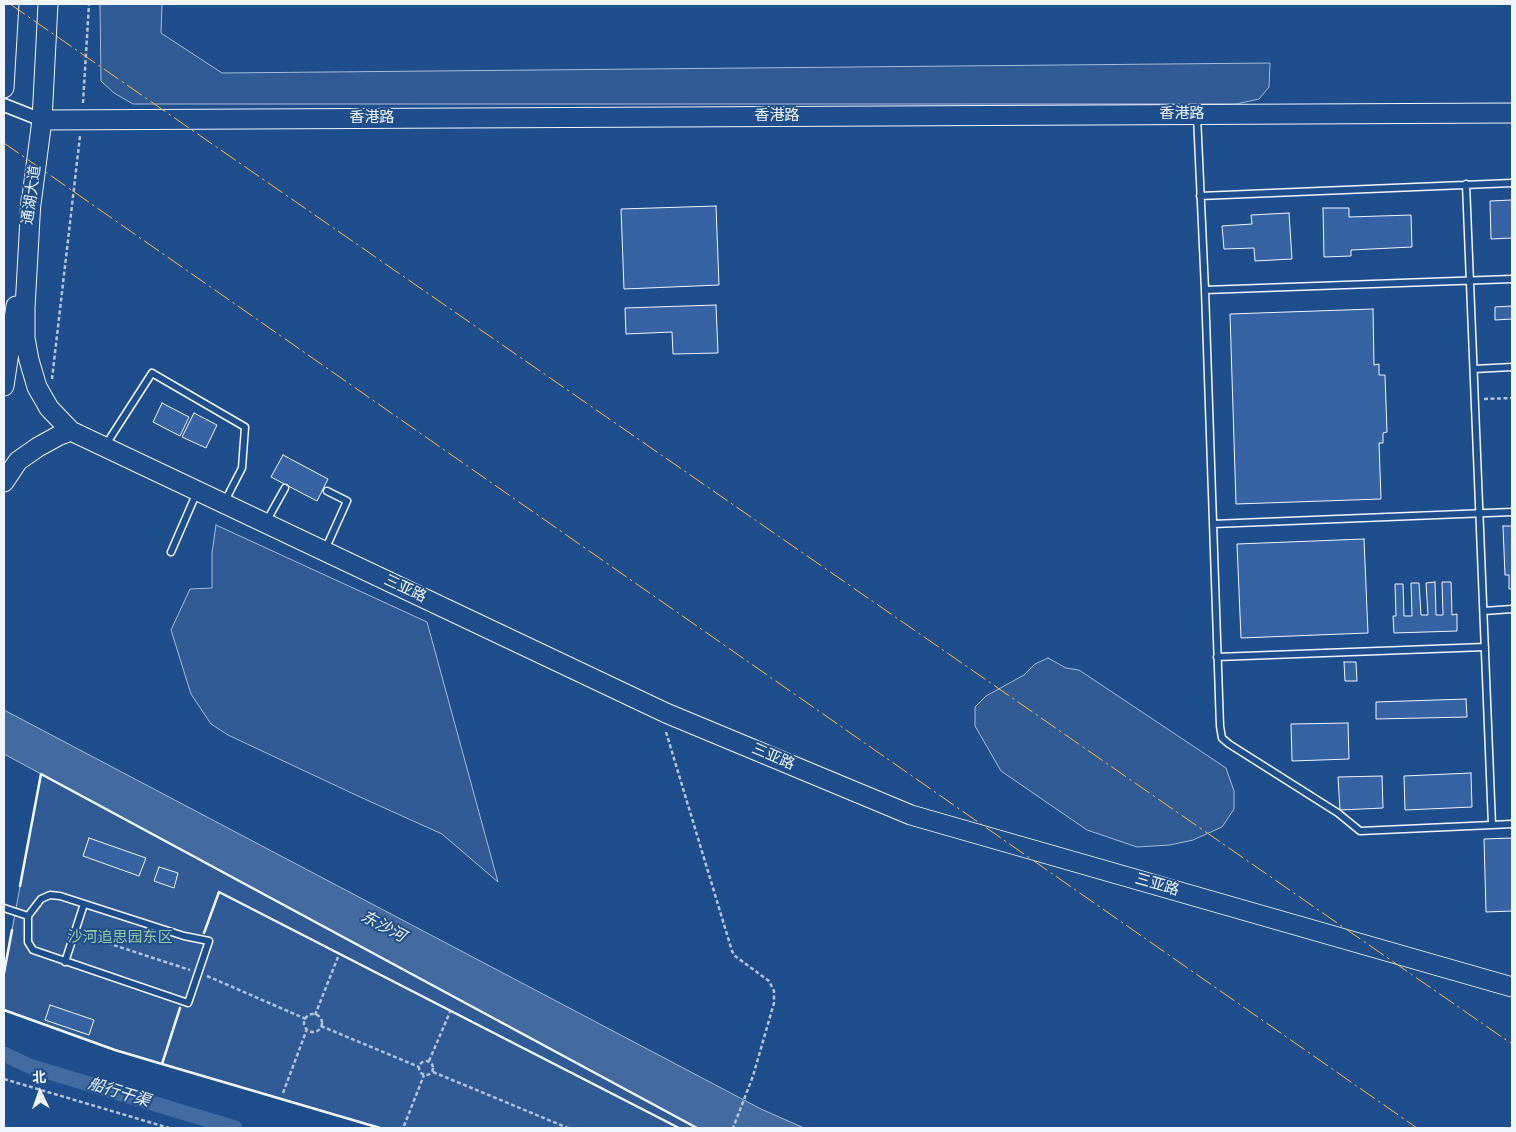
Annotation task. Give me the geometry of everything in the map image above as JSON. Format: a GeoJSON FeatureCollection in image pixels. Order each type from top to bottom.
{"type":"FeatureCollection","features":[{"type":"Feature","properties":{"kind":"street"},"geometry":{"type":"LineString","coordinates":[[4,88],[9,4]]}},
{"type":"Feature","properties":{"kind":"street","name":"通湖大道"},"geometry":{"type":"LineString","coordinates":[[4,386],[42,120],[48,4]]}},
{"type":"Feature","properties":{"kind":"street"},"geometry":{"type":"LineString","coordinates":[[4,104],[42,120]]}},
{"type":"Feature","properties":{"kind":"street","name":"香港路"},"geometry":{"type":"LineString","coordinates":[[42,120],[1512,113]]}},
{"type":"Feature","properties":{"kind":"street"},"geometry":{"type":"LineString","coordinates":[[4,482],[18,461],[38,447],[71,431],[49,408],[37,387],[25,338],[31,200]]}},
{"type":"Feature","properties":{"kind":"street","name":"三亚路"},"geometry":{"type":"LineString","coordinates":[[71,431],[666,712],[911,815],[1512,986]]}},
{"type":"Feature","properties":{"kind":"lane"},"geometry":{"type":"LineString","coordinates":[[1197,114],[1217,657],[1222,738],[1338,813],[1360,831],[1512,824]]}},
{"type":"Feature","properties":{"kind":"lane"},"geometry":{"type":"LineString","coordinates":[[1200,196],[1512,183]]}},
{"type":"Feature","properties":{"kind":"lane"},"geometry":{"type":"LineString","coordinates":[[1466,184],[1492,825]]}},
{"type":"Feature","properties":{"kind":"lane"},"geometry":{"type":"LineString","coordinates":[[1204,290],[1512,279]]}},
{"type":"Feature","properties":{"kind":"lane"},"geometry":{"type":"LineString","coordinates":[[1474,369],[1512,367]]}},
{"type":"Feature","properties":{"kind":"lane"},"geometry":{"type":"LineString","coordinates":[[104,447],[152,373],[245,427],[242,468],[223,503]]}},
{"type":"Feature","properties":{"kind":"lane"},"geometry":{"type":"LineString","coordinates":[[266,524],[285,488]]}},
{"type":"Feature","properties":{"kind":"lane"},"geometry":{"type":"LineString","coordinates":[[172,552],[197,491]]}},
{"type":"Feature","properties":{"kind":"lane"},"geometry":{"type":"LineString","coordinates":[[325,551],[347,501],[327,491]]}},
{"type":"Feature","properties":{"kind":"lane"},"geometry":{"type":"LineString","coordinates":[[1213,524],[1512,512]]}},
{"type":"Feature","properties":{"kind":"lane"},"geometry":{"type":"LineString","coordinates":[[1484,610],[1512,609]]}},
{"type":"Feature","properties":{"kind":"lane"},"geometry":{"type":"LineString","coordinates":[[1217,657],[1485,646]]}},
{"type":"Feature","properties":{"kind":"lane"},"geometry":{"type":"LineString","coordinates":[[50,895],[60,896],[184,936],[208,941],[188,1003],[33,950],[28,942],[28,916],[41,899],[50,895]]}},
{"type":"Feature","properties":{"kind":"lane"},"geometry":{"type":"LineString","coordinates":[[66,962],[84,904]]}},
{"type":"Feature","properties":{"kind":"lane"},"geometry":{"type":"LineString","coordinates":[[4,908],[28,916]]}},
{"type":"Feature","properties":{"kind":"path"},"geometry":{"type":"LineString","coordinates":[[52,379],[82,120],[89,4]]}},
{"type":"Feature","properties":{"kind":"path"},"geometry":{"type":"LineString","coordinates":[[1475,399],[1512,398]]}},
{"type":"Feature","properties":{"kind":"path"},"geometry":{"type":"LineString","coordinates":[[666,712],[667,739],[732,951],[735,956],[770,981],[774,991],[774,1003],[753,1076],[733,1128]]}},
{"type":"Feature","properties":{"kind":"path"},"geometry":{"type":"LineString","coordinates":[[315,1015],[338,957]]}},
{"type":"Feature","properties":{"kind":"path"},"geometry":{"type":"LineString","coordinates":[[429,1061],[450,1012]]}},
{"type":"Feature","properties":{"kind":"path"},"geometry":{"type":"LineString","coordinates":[[283,1093],[307,1030],[305,1025],[306,1019],[310,1015],[315,1015],[322,1020],[321,1026],[315,1032],[307,1030]]}},
{"type":"Feature","properties":{"kind":"path"},"geometry":{"type":"LineString","coordinates":[[321,1026],[419,1067]]}},
{"type":"Feature","properties":{"kind":"path"},"geometry":{"type":"LineString","coordinates":[[419,1067],[424,1061],[429,1061]]}},
{"type":"Feature","properties":{"kind":"path"},"geometry":{"type":"LineString","coordinates":[[419,1067],[420,1072],[429,1076],[433,1072],[434,1066],[429,1061]]}},
{"type":"Feature","properties":{"kind":"path"},"geometry":{"type":"LineString","coordinates":[[433,1072],[568,1128]]}},
{"type":"Feature","properties":{"kind":"path"},"geometry":{"type":"LineString","coordinates":[[404,1126],[424,1075]]}},
{"type":"Feature","properties":{"kind":"path"},"geometry":{"type":"LineString","coordinates":[[4,1079],[169,1128]]}},
{"type":"Feature","properties":{"kind":"shaded area"},"geometry":{"type":"Polygon","coordinates":[[[100,4],[162,4],[161,33],[222,73],[1270,63],[1269,87],[1259,99],[1236,104],[133,104],[114,93],[101,81],[100,4]]]}},
{"type":"Feature","properties":{"kind":"shaded area"},"geometry":{"type":"Polygon","coordinates":[[[216,525],[427,622],[498,882],[442,834],[228,735],[211,724],[191,694],[171,630],[190,589],[212,588],[212,553],[216,525]]]}},
{"type":"Feature","properties":{"kind":"shaded area"},"geometry":{"type":"Polygon","coordinates":[[[1048,658],[1066,668],[1079,670],[1226,768],[1234,791],[1234,809],[1222,827],[1193,840],[1170,845],[1137,847],[1087,830],[1001,771],[975,726],[975,707],[986,696],[1024,675],[1035,664],[1048,658]]]}},
{"type":"Feature","properties":{"kind":"shaded area","name":"沙河追思园东区"},"geometry":{"type":"Polygon","coordinates":[[[41,774],[697,1128],[380,1128],[115,1050],[4,1010],[4,973],[41,774]]]}},
{"type":"Feature","properties":{"kind":"water","name":"东沙河"},"geometry":{"type":"Polygon","coordinates":[[[4,710],[761,1109],[804,1128],[697,1128],[4,754],[4,710]]]}},
{"type":"Feature","properties":{"kind":"building"},"geometry":{"type":"Polygon","coordinates":[[[1512,200],[1512,238],[1491,239],[1490,201],[1512,200]]]}},
{"type":"Feature","properties":{"kind":"building"},"geometry":{"type":"Polygon","coordinates":[[[716,206],[719,285],[624,289],[621,209],[716,206]]]}},
{"type":"Feature","properties":{"kind":"building"},"geometry":{"type":"Polygon","coordinates":[[[1323,208],[1349,208],[1349,217],[1411,215],[1412,247],[1351,250],[1351,256],[1324,257],[1323,208]]]}},
{"type":"Feature","properties":{"kind":"building"},"geometry":{"type":"Polygon","coordinates":[[[1289,213],[1292,259],[1255,261],[1254,248],[1224,249],[1222,226],[1252,224],[1251,215],[1289,213]]]}},
{"type":"Feature","properties":{"kind":"building"},"geometry":{"type":"Polygon","coordinates":[[[716,305],[718,353],[673,354],[672,332],[626,334],[625,308],[716,305]]]}},
{"type":"Feature","properties":{"kind":"building"},"geometry":{"type":"Polygon","coordinates":[[[1512,306],[1512,319],[1495,320],[1495,307],[1512,306]]]}},
{"type":"Feature","properties":{"kind":"building"},"geometry":{"type":"Polygon","coordinates":[[[1373,309],[1374,365],[1379,364],[1379,375],[1385,375],[1387,432],[1383,433],[1383,443],[1379,443],[1381,499],[1236,504],[1230,314],[1373,309]]]}},
{"type":"Feature","properties":{"kind":"building"},"geometry":{"type":"Polygon","coordinates":[[[162,403],[189,417],[180,436],[153,422],[162,403]]]}},
{"type":"Feature","properties":{"kind":"building"},"geometry":{"type":"Polygon","coordinates":[[[194,413],[217,425],[206,448],[182,437],[194,413]]]}},
{"type":"Feature","properties":{"kind":"building"},"geometry":{"type":"Polygon","coordinates":[[[283,455],[328,479],[317,501],[271,477],[283,455]]]}},
{"type":"Feature","properties":{"kind":"building"},"geometry":{"type":"Polygon","coordinates":[[[1503,526],[1512,526],[1512,589],[1509,589],[1509,575],[1505,575],[1503,526]]]}},
{"type":"Feature","properties":{"kind":"building"},"geometry":{"type":"Polygon","coordinates":[[[1364,539],[1368,633],[1241,638],[1237,544],[1364,539]]]}},
{"type":"Feature","properties":{"kind":"building"},"geometry":{"type":"Polygon","coordinates":[[[1435,582],[1436,615],[1443,615],[1442,582],[1451,582],[1452,615],[1457,614],[1457,631],[1394,633],[1393,616],[1396,616],[1395,584],[1403,584],[1404,616],[1412,616],[1411,583],[1419,583],[1421,615],[1428,615],[1426,583],[1435,582]]]}},
{"type":"Feature","properties":{"kind":"building"},"geometry":{"type":"Polygon","coordinates":[[[1344,662],[1356,662],[1357,681],[1345,681],[1344,662]]]}},
{"type":"Feature","properties":{"kind":"building"},"geometry":{"type":"Polygon","coordinates":[[[1466,699],[1467,717],[1376,719],[1376,702],[1466,699]]]}},
{"type":"Feature","properties":{"kind":"building"},"geometry":{"type":"Polygon","coordinates":[[[1348,723],[1349,759],[1292,761],[1291,724],[1348,723]]]}},
{"type":"Feature","properties":{"kind":"building"},"geometry":{"type":"Polygon","coordinates":[[[1471,773],[1472,807],[1405,810],[1404,776],[1471,773]]]}},
{"type":"Feature","properties":{"kind":"building"},"geometry":{"type":"Polygon","coordinates":[[[1382,776],[1383,808],[1340,810],[1338,777],[1382,776]]]}},
{"type":"Feature","properties":{"kind":"building"},"geometry":{"type":"Polygon","coordinates":[[[89,838],[146,858],[139,876],[83,856],[89,838]]]}},
{"type":"Feature","properties":{"kind":"building"},"geometry":{"type":"Polygon","coordinates":[[[1512,838],[1512,911],[1486,912],[1484,839],[1512,838]]]}},
{"type":"Feature","properties":{"kind":"building"},"geometry":{"type":"Polygon","coordinates":[[[159,867],[178,873],[174,888],[154,881],[159,867]]]}},
{"type":"Feature","properties":{"kind":"building"},"geometry":{"type":"Polygon","coordinates":[[[50,1005],[94,1020],[89,1035],[45,1020],[50,1005]]]}},
{"type":"Feature","properties":{"kind":"waterway","name":"船行干渠"},"geometry":{"type":"LineString","coordinates":[[4,1054],[29,1066],[235,1128]]}},
{"type":"Feature","properties":{"kind":"wall"},"geometry":{"type":"LineString","coordinates":[[20,886],[41,774],[697,1128]]}},
{"type":"Feature","properties":{"kind":"wall"},"geometry":{"type":"LineString","coordinates":[[204,933],[219,892],[679,1128]]}},
{"type":"Feature","properties":{"kind":"wall"},"geometry":{"type":"LineString","coordinates":[[4,973],[12,930]]}},
{"type":"Feature","properties":{"kind":"wall"},"geometry":{"type":"LineString","coordinates":[[180,1008],[162,1064],[380,1128]]}},
{"type":"Feature","properties":{"kind":"wall"},"geometry":{"type":"LineString","coordinates":[[4,1010],[115,1050],[162,1064]]}},
{"type":"Feature","properties":{"kind":"power"},"geometry":{"type":"LineString","coordinates":[[10,4],[1512,1044]]}},
{"type":"Feature","properties":{"kind":"power"},"geometry":{"type":"LineString","coordinates":[[4,143],[1417,1128]]}}]}
